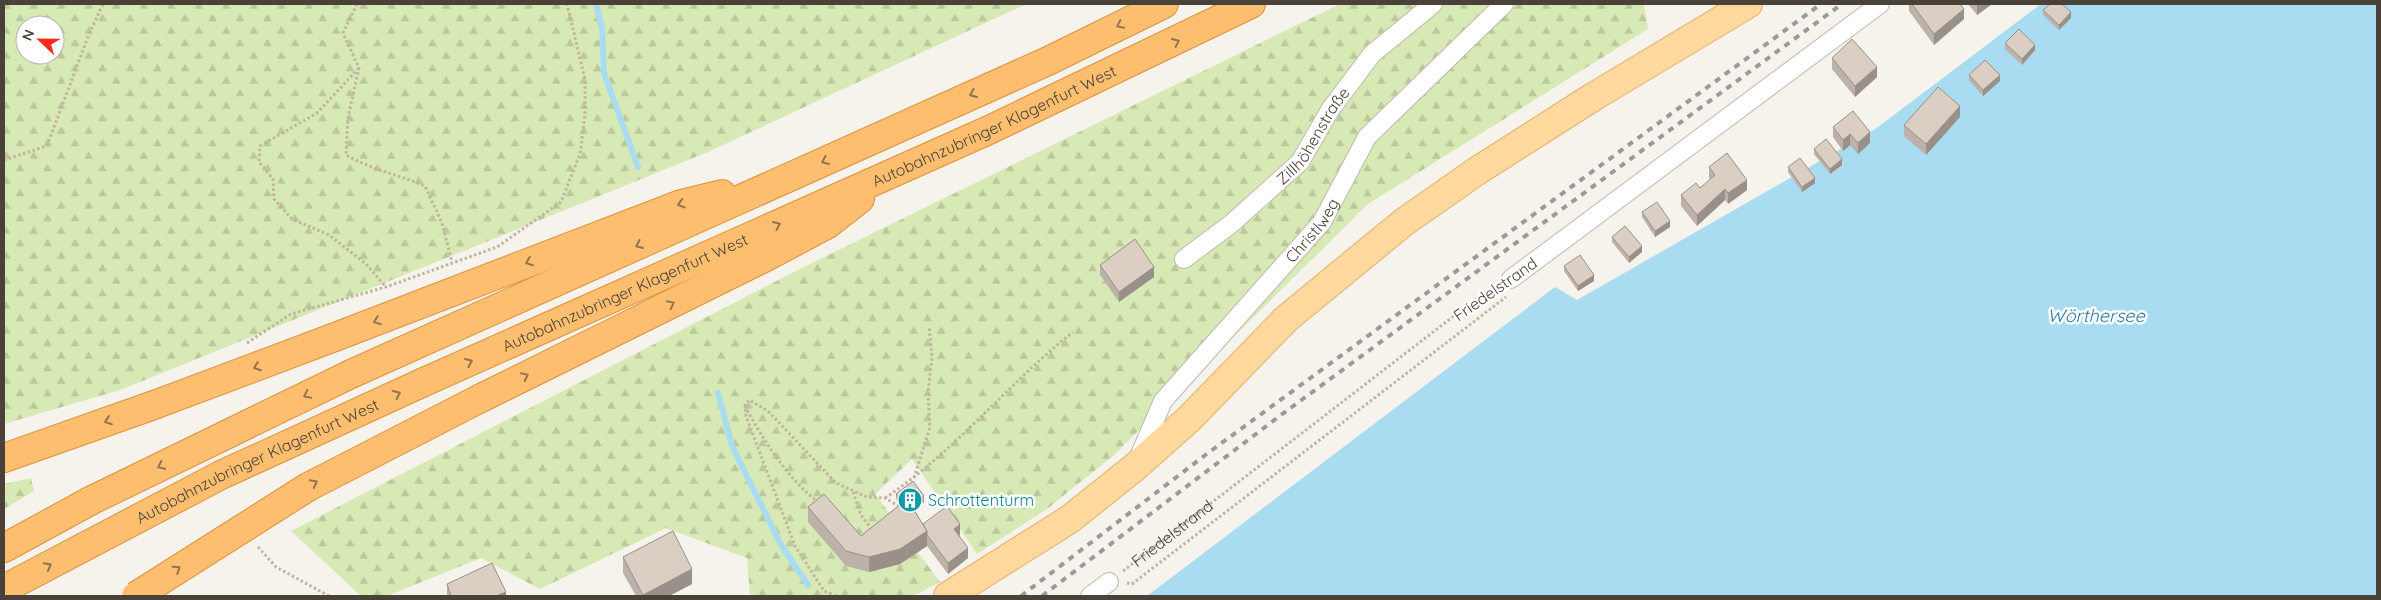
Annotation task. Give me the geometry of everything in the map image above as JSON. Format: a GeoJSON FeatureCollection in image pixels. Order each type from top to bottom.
{"type":"FeatureCollection","features":[{"type":"Feature","properties":{"kind":"highway"},"geometry":{"type":"LineString","coordinates":[[4,548],[92,500],[351,374],[1048,61],[1164,4]]}},
{"type":"Feature","properties":{"kind":"highway","name":"Autobahnzubringer Klagenfurt West"},"geometry":{"type":"LineString","coordinates":[[4,589],[221,476],[424,382],[998,126],[1251,4]]}},
{"type":"Feature","properties":{"kind":"highway"},"geometry":{"type":"LineString","coordinates":[[136,596],[308,487],[828,224],[896,172]]}},
{"type":"Feature","properties":{"kind":"highway"},"geometry":{"type":"LineString","coordinates":[[4,458],[154,405],[681,204],[779,182]]}},
{"type":"Feature","properties":{"kind":"main road"},"geometry":{"type":"LineString","coordinates":[[948,596],[1070,519],[1135,467],[1189,419],[1286,319],[1404,222],[1502,155],[1748,4]]}},
{"type":"Feature","properties":{"kind":"street","name":"Zillhöhenstraße"},"geometry":{"type":"LineString","coordinates":[[1184,259],[1231,224],[1300,162],[1330,110],[1372,54],[1433,4]]}},
{"type":"Feature","properties":{"kind":"street","name":"Christlweg"},"geometry":{"type":"LineString","coordinates":[[1135,467],[1164,401],[1322,222],[1367,137],[1504,4]]}},
{"type":"Feature","properties":{"kind":"street","name":"Friedelstrand"},"geometry":{"type":"LineString","coordinates":[[1512,279],[1880,4]]}},
{"type":"Feature","properties":{"kind":"street"},"geometry":{"type":"LineString","coordinates":[[1090,596],[1109,582]]}},
{"type":"Feature","properties":{"kind":"path"},"geometry":{"type":"LineString","coordinates":[[4,160],[47,146],[89,34],[103,4]]}},
{"type":"Feature","properties":{"kind":"path"},"geometry":{"type":"LineString","coordinates":[[357,4],[343,33],[359,68],[348,117],[346,155],[360,163],[394,173],[424,186],[442,223],[452,262]]}},
{"type":"Feature","properties":{"kind":"path"},"geometry":{"type":"LineString","coordinates":[[240,348],[291,314],[386,286],[497,246],[561,202],[580,154],[585,114],[585,79],[567,4]]}},
{"type":"Feature","properties":{"kind":"path"},"geometry":{"type":"LineString","coordinates":[[359,68],[317,113],[260,146],[259,162],[273,179],[274,199],[292,220],[329,235],[366,264],[386,286]]}},
{"type":"Feature","properties":{"kind":"path"},"geometry":{"type":"LineString","coordinates":[[1109,582],[1132,584],[1505,298],[1512,279]]}},
{"type":"Feature","properties":{"kind":"path","name":"Friedelstrand"},"geometry":{"type":"LineString","coordinates":[[1109,582],[1485,292],[1512,279]]}},
{"type":"Feature","properties":{"kind":"path"},"geometry":{"type":"LineString","coordinates":[[914,479],[930,426],[928,393],[932,356],[929,326]]}},
{"type":"Feature","properties":{"kind":"path"},"geometry":{"type":"LineString","coordinates":[[885,498],[914,479],[937,460],[1036,361],[1073,332]]}},
{"type":"Feature","properties":{"kind":"path"},"geometry":{"type":"LineString","coordinates":[[836,596],[824,591],[794,546],[746,416],[745,405],[749,400],[768,411],[836,483],[867,497],[885,498],[903,508]]}},
{"type":"Feature","properties":{"kind":"path"},"geometry":{"type":"LineString","coordinates":[[745,405],[758,431],[785,466],[806,493],[820,502]]}},
{"type":"Feature","properties":{"kind":"path"},"geometry":{"type":"LineString","coordinates":[[853,492],[862,515],[875,535],[871,538]]}},
{"type":"Feature","properties":{"kind":"green space"},"geometry":{"type":"Polygon","coordinates":[[[4,4],[1026,4],[708,152],[120,390],[4,424],[4,4]]]}},
{"type":"Feature","properties":{"kind":"green space"},"geometry":{"type":"Polygon","coordinates":[[[1340,4],[1644,4],[1648,29],[1368,204],[1114,455],[1047,509],[977,554],[912,459],[875,494],[940,582],[913,596],[750,596],[747,558],[666,528],[540,589],[481,558],[387,596],[361,596],[291,531],[804,267],[1340,4]]]}},
{"type":"Feature","properties":{"kind":"green space"},"geometry":{"type":"Polygon","coordinates":[[[31,478],[34,491],[4,509],[4,484],[31,478]]]}},
{"type":"Feature","properties":{"kind":"water","name":"Wörthersee"},"geometry":{"type":"Polygon","coordinates":[[[2041,4],[2377,4],[2377,596],[1147,596],[1555,287],[1577,300],[1874,130],[2041,4]]]}},
{"type":"Feature","properties":{"kind":"building"},"geometry":{"type":"Polygon","coordinates":[[[1912,4],[1960,4],[1964,9],[1934,34],[1912,4]]]}},
{"type":"Feature","properties":{"kind":"building"},"geometry":{"type":"Polygon","coordinates":[[[2050,4],[2062,4],[2071,12],[2059,25],[2043,10],[2050,4]]]}},
{"type":"Feature","properties":{"kind":"building"},"geometry":{"type":"Polygon","coordinates":[[[2019,29],[2035,45],[2022,59],[2005,43],[2019,29]]]}},
{"type":"Feature","properties":{"kind":"building"},"geometry":{"type":"Polygon","coordinates":[[[1852,39],[1877,67],[1855,86],[1832,58],[1852,39]]]}},
{"type":"Feature","properties":{"kind":"building"},"geometry":{"type":"Polygon","coordinates":[[[1985,60],[2000,75],[1983,90],[1969,75],[1985,60]]]}},
{"type":"Feature","properties":{"kind":"building"},"geometry":{"type":"Polygon","coordinates":[[[1938,87],[1960,106],[1926,144],[1904,125],[1938,87]]]}},
{"type":"Feature","properties":{"kind":"building"},"geometry":{"type":"Polygon","coordinates":[[[1853,111],[1870,132],[1858,143],[1850,134],[1843,140],[1833,127],[1853,111]]]}},
{"type":"Feature","properties":{"kind":"building"},"geometry":{"type":"Polygon","coordinates":[[[1826,139],[1842,159],[1830,169],[1814,149],[1826,139]]]}},
{"type":"Feature","properties":{"kind":"building"},"geometry":{"type":"Polygon","coordinates":[[[1727,153],[1747,180],[1728,193],[1725,189],[1697,215],[1681,195],[1696,183],[1700,188],[1715,175],[1709,167],[1727,153]]]}},
{"type":"Feature","properties":{"kind":"building"},"geometry":{"type":"Polygon","coordinates":[[[1800,158],[1815,178],[1802,187],[1788,167],[1800,158]]]}},
{"type":"Feature","properties":{"kind":"building"},"geometry":{"type":"Polygon","coordinates":[[[1657,202],[1670,221],[1655,231],[1642,212],[1657,202]]]}},
{"type":"Feature","properties":{"kind":"building"},"geometry":{"type":"Polygon","coordinates":[[[1625,226],[1642,246],[1629,257],[1612,237],[1625,226]]]}},
{"type":"Feature","properties":{"kind":"building"},"geometry":{"type":"Polygon","coordinates":[[[1135,239],[1154,267],[1119,292],[1100,265],[1135,239]]]}},
{"type":"Feature","properties":{"kind":"building"},"geometry":{"type":"Polygon","coordinates":[[[1580,255],[1594,275],[1578,286],[1564,266],[1580,255]]]}},
{"type":"Feature","properties":{"kind":"building"},"geometry":{"type":"Polygon","coordinates":[[[913,481],[924,496],[911,506],[907,499],[903,503],[896,494],[913,481]]]}},
{"type":"Feature","properties":{"kind":"building"},"geometry":{"type":"Polygon","coordinates":[[[824,494],[861,536],[907,499],[927,531],[900,549],[869,557],[846,551],[808,507],[824,494]]]}},
{"type":"Feature","properties":{"kind":"building"},"geometry":{"type":"Polygon","coordinates":[[[947,506],[960,524],[954,529],[968,548],[948,563],[927,535],[923,524],[947,506]]]}},
{"type":"Feature","properties":{"kind":"building"},"geometry":{"type":"Polygon","coordinates":[[[673,531],[692,569],[643,595],[623,557],[673,531]]]}},
{"type":"Feature","properties":{"kind":"building"},"geometry":{"type":"Polygon","coordinates":[[[492,563],[506,592],[499,596],[451,596],[447,584],[492,563]]]}},
{"type":"Feature","properties":{"kind":"waterway"},"geometry":{"type":"LineString","coordinates":[[596,4],[602,28],[604,73],[638,167]]}},
{"type":"Feature","properties":{"kind":"waterway"},"geometry":{"type":"LineString","coordinates":[[718,393],[732,446],[781,545],[808,585]]}},
{"type":"Feature","properties":{"kind":"railway"},"geometry":{"type":"LineString","coordinates":[[1021,596],[1208,453],[1821,4]]}},
{"type":"Feature","properties":{"kind":"railway"},"geometry":{"type":"LineString","coordinates":[[1042,596],[1281,415],[1842,4]]}},
{"type":"Feature","properties":{"kind":"place","name":"Schrottenturm"},"geometry":{"type":"Point","coordinates":[910,500]}}]}
